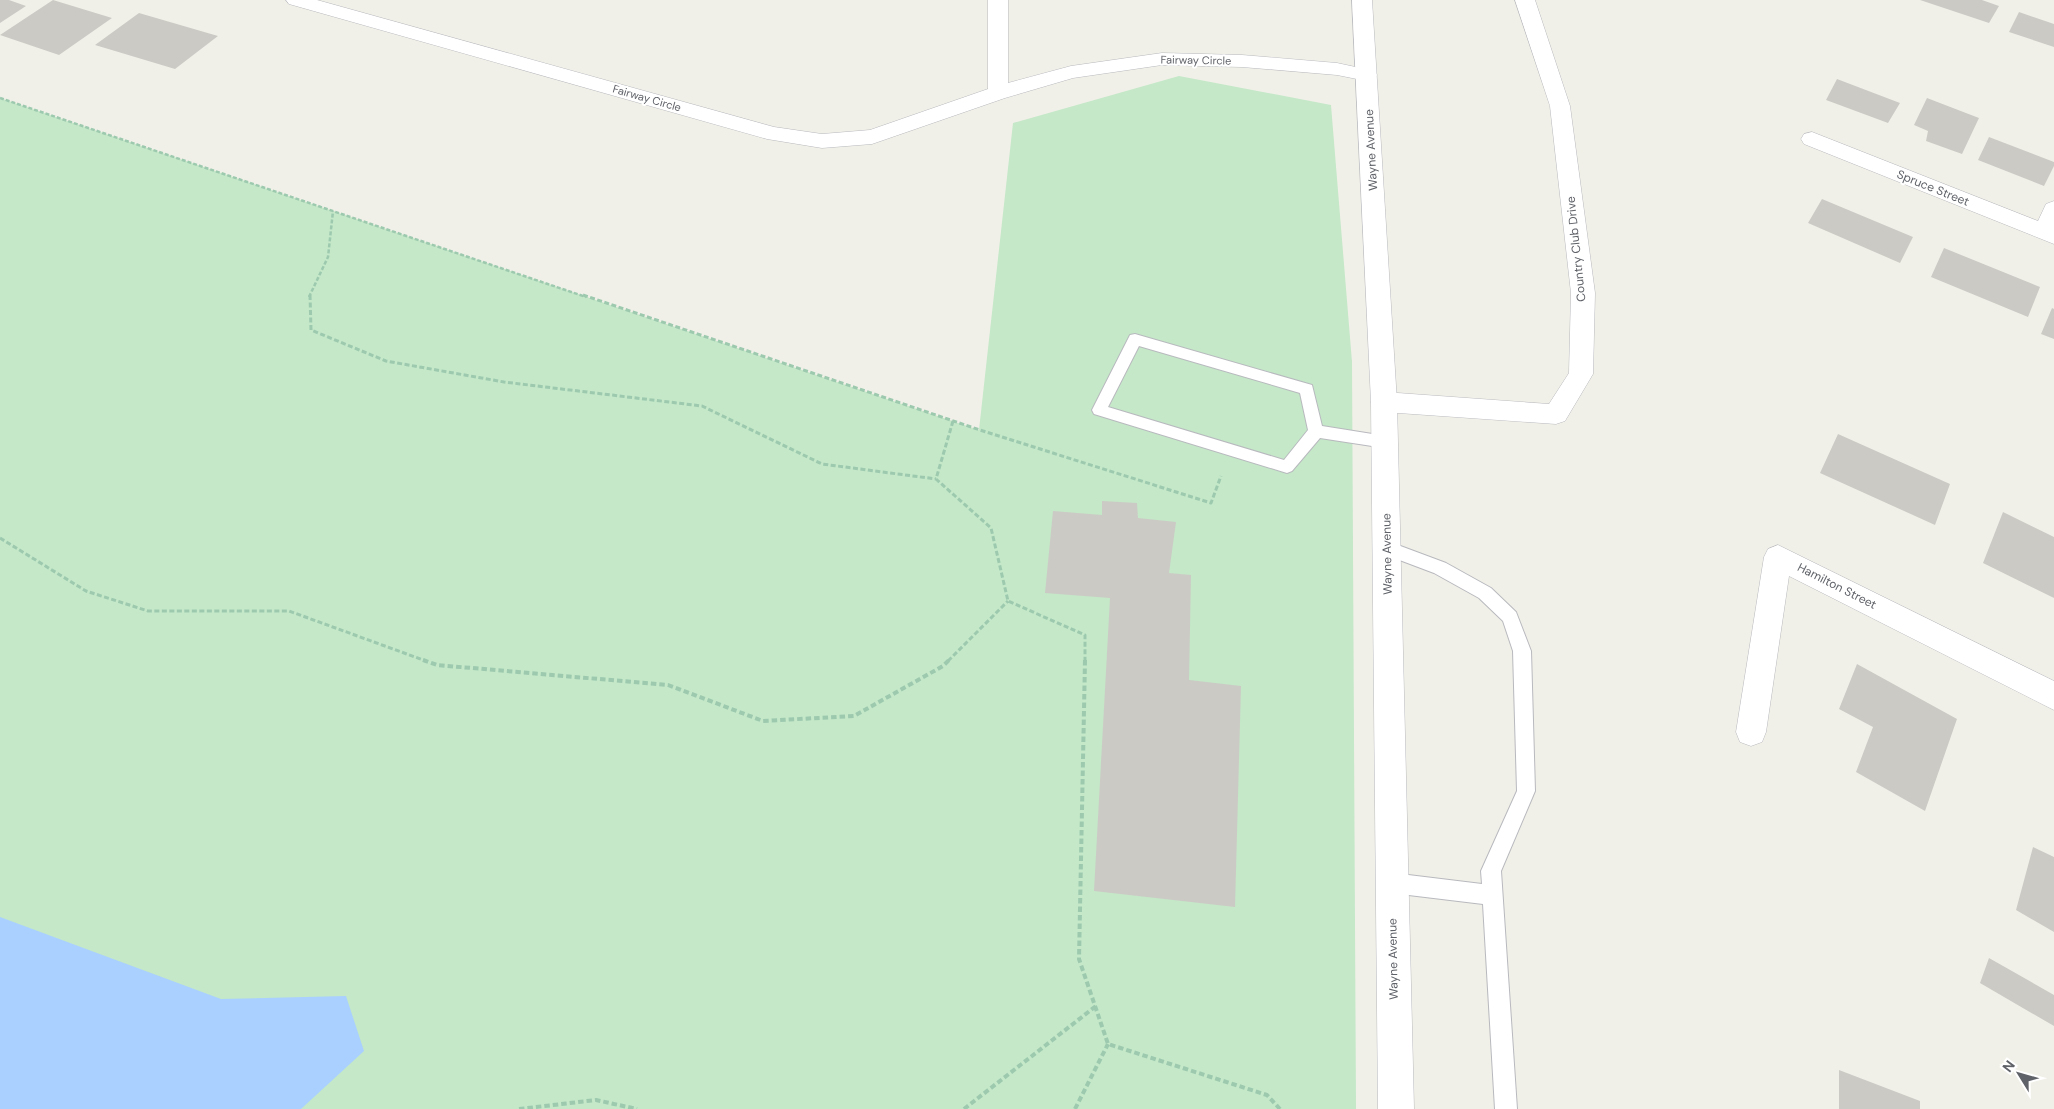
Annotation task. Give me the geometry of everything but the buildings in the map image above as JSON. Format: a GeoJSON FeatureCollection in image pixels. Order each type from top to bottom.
{"type":"FeatureCollection","features":[{"type":"Feature","properties":{"kind":"street","name":"Fairway Circle"},"geometry":{"type":"LineString","coordinates":[[296,0],[774,134],[822,141],[872,137],[998,93],[1071,72],[1162,59],[1242,61],[1337,69],[1367,75]]}},
{"type":"Feature","properties":{"kind":"street"},"geometry":{"type":"LineString","coordinates":[[998,0],[998,93]]}},
{"type":"Feature","properties":{"kind":"street","name":"Wayne Avenue"},"geometry":{"type":"LineString","coordinates":[[1362,0],[1384,402],[1396,1109]]}},
{"type":"Feature","properties":{"kind":"street","name":"Country Club Drive"},"geometry":{"type":"LineString","coordinates":[[1384,402],[1556,414],[1581,374],[1582,293],[1560,106],[1525,0]]}},
{"type":"Feature","properties":{"kind":"street","name":"Spruce Street"},"geometry":{"type":"LineString","coordinates":[[1812,139],[2049,234]]}},
{"type":"Feature","properties":{"kind":"street"},"geometry":{"type":"LineString","coordinates":[[2049,234],[2054,209]]}},
{"type":"Feature","properties":{"kind":"street","name":"Hamilton Street"},"geometry":{"type":"LineString","coordinates":[[1751,732],[1778,557],[2054,696]]}},
{"type":"Feature","properties":{"kind":"lane"},"geometry":{"type":"LineString","coordinates":[[1134,339],[1307,389],[1316,431],[1287,467],[1099,410],[1134,339]]}},
{"type":"Feature","properties":{"kind":"lane"},"geometry":{"type":"LineString","coordinates":[[1316,431],[1385,442]]}},
{"type":"Feature","properties":{"kind":"lane"},"geometry":{"type":"LineString","coordinates":[[1387,548],[1440,568],[1485,593],[1510,617],[1522,651],[1526,791],[1490,871],[1506,1109]]}},
{"type":"Feature","properties":{"kind":"lane"},"geometry":{"type":"LineString","coordinates":[[1392,883],[1492,894]]}},
{"type":"Feature","properties":{"kind":"path"},"geometry":{"type":"LineString","coordinates":[[0,98],[953,421],[1211,503],[1230,450]]}},
{"type":"Feature","properties":{"kind":"path"},"geometry":{"type":"LineString","coordinates":[[334,211],[328,257],[309,297],[311,330],[386,361],[504,382],[702,406],[822,464],[936,479],[991,528],[1008,601]]}},
{"type":"Feature","properties":{"kind":"path"},"geometry":{"type":"LineString","coordinates":[[936,479],[953,421]]}},
{"type":"Feature","properties":{"kind":"path"},"geometry":{"type":"LineString","coordinates":[[0,538],[86,591],[148,611],[288,611],[437,664],[668,685],[763,720],[854,716],[943,666],[1008,601]]}},
{"type":"Feature","properties":{"kind":"path"},"geometry":{"type":"LineString","coordinates":[[1008,601],[1085,635],[1079,959],[1108,1044],[1075,1109]]}},
{"type":"Feature","properties":{"kind":"path"},"geometry":{"type":"LineString","coordinates":[[964,1109],[1096,1006]]}},
{"type":"Feature","properties":{"kind":"path"},"geometry":{"type":"LineString","coordinates":[[1108,1044],[1267,1095],[1280,1109]]}},
{"type":"Feature","properties":{"kind":"path"},"geometry":{"type":"LineString","coordinates":[[519,1109],[596,1100],[636,1109]]}},
{"type":"Feature","properties":{"kind":"green space"},"geometry":{"type":"Polygon","coordinates":[[[1179,76],[1331,105],[1352,362],[1356,1109],[0,1109],[0,98],[979,430],[1013,123],[1179,76]]]}},
{"type":"Feature","properties":{"kind":"water"},"geometry":{"type":"Polygon","coordinates":[[[0,917],[221,999],[346,996],[364,1051],[301,1109],[0,1109],[0,917]]]}}]}
